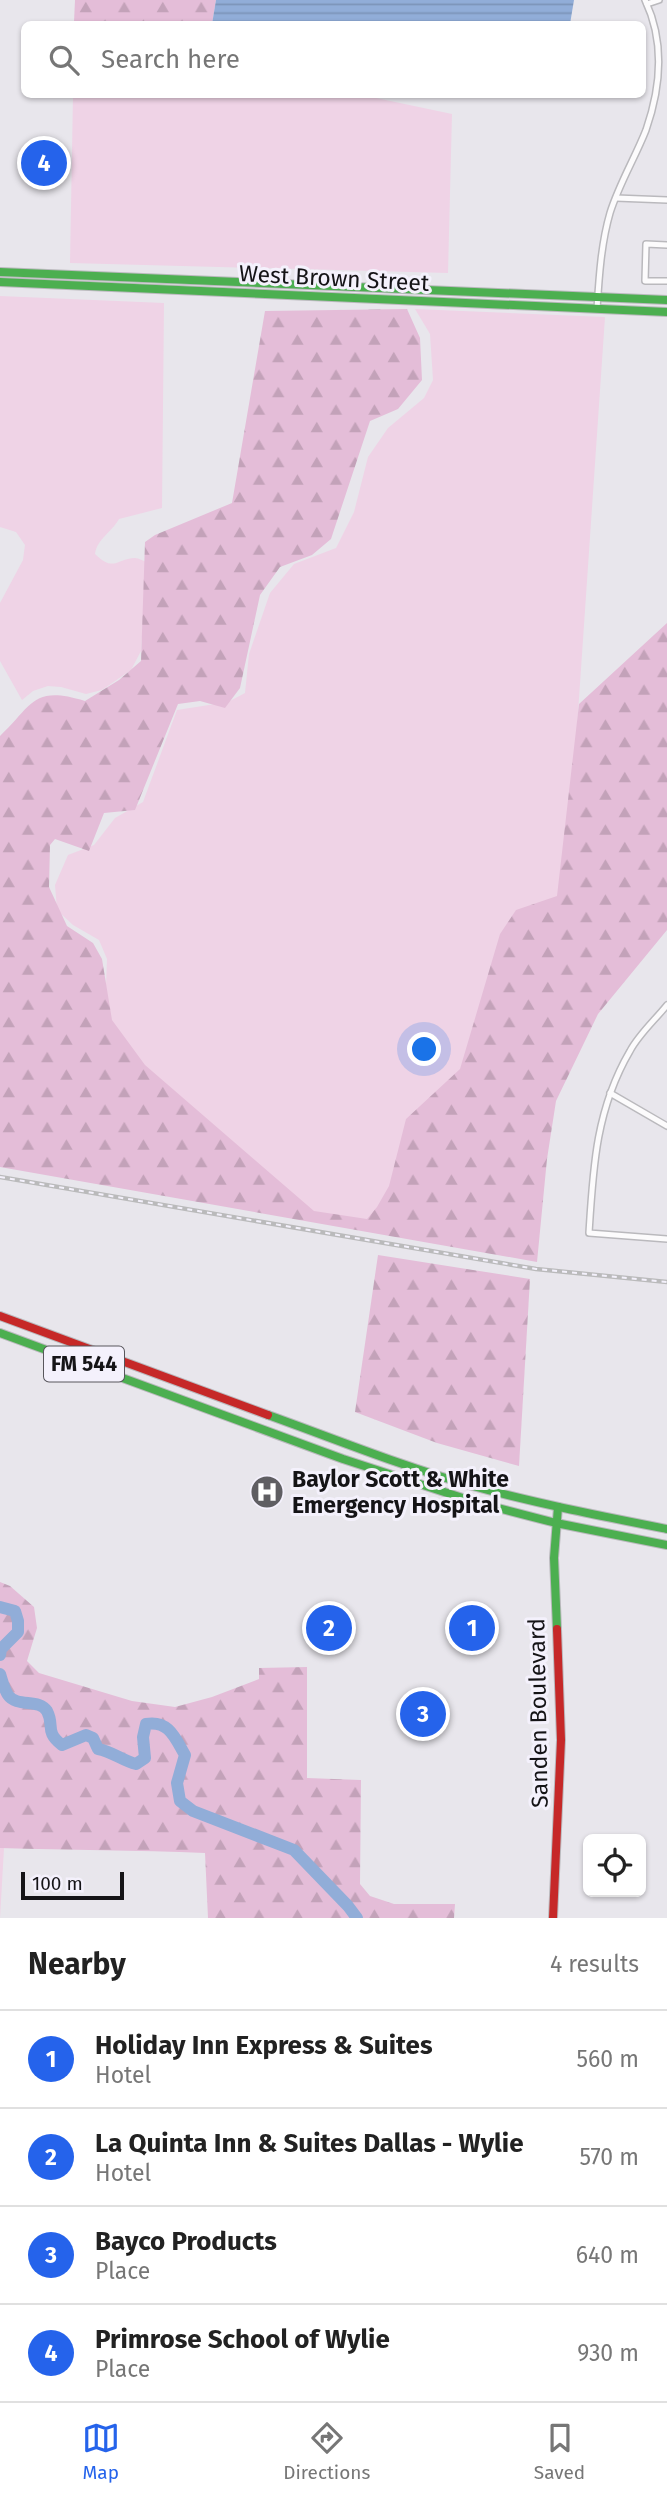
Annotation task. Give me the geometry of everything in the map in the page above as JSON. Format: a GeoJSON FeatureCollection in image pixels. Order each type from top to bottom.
{"type":"FeatureCollection","features":[{"type":"Feature","properties":{"kind":"main road","name":"West Brown Street"},"geometry":{"type":"LineString","coordinates":[[0,272],[667,300]]}},
{"type":"Feature","properties":{"kind":"main road","name":"West Brown Street"},"geometry":{"type":"LineString","coordinates":[[0,282],[667,312]]}},
{"type":"Feature","properties":{"kind":"main road","name":"FM 544"},"geometry":{"type":"LineString","coordinates":[[0,1316],[412,1466],[500,1493],[667,1529]]}},
{"type":"Feature","properties":{"kind":"main road","name":"FM 544"},"geometry":{"type":"LineString","coordinates":[[0,1333],[391,1476],[556,1523],[667,1545]]}},
{"type":"Feature","properties":{"kind":"main road"},"geometry":{"type":"LineString","coordinates":[[213,1411],[218,1396]]}},
{"type":"Feature","properties":{"kind":"main road","name":"Sanden Boulevard"},"geometry":{"type":"LineString","coordinates":[[553,1918],[561,1780],[556,1523],[558,1507]]}},
{"type":"Feature","properties":{"kind":"street"},"geometry":{"type":"LineString","coordinates":[[597,309],[609,215],[646,130],[656,93],[660,60],[646,2],[659,0]]}},
{"type":"Feature","properties":{"kind":"street"},"geometry":{"type":"LineString","coordinates":[[616,198],[667,200]]}},
{"type":"Feature","properties":{"kind":"street"},"geometry":{"type":"LineString","coordinates":[[667,245],[646,244],[645,281],[667,281]]}},
{"type":"Feature","properties":{"kind":"street"},"geometry":{"type":"LineString","coordinates":[[667,1005],[631,1048],[610,1093],[595,1149],[589,1233],[667,1239]]}},
{"type":"Feature","properties":{"kind":"street"},"geometry":{"type":"LineString","coordinates":[[661,1013],[667,1018]]}},
{"type":"Feature","properties":{"kind":"street"},"geometry":{"type":"LineString","coordinates":[[610,1093],[667,1126]]}},
{"type":"Feature","properties":{"kind":"shaded area"},"geometry":{"type":"Polygon","coordinates":[[[73,98],[376,98],[452,114],[448,273],[70,263],[73,98]]]}},
{"type":"Feature","properties":{"kind":"shaded area"},"geometry":{"type":"Polygon","coordinates":[[[0,296],[164,303],[162,508],[119,519],[99,544],[95,554],[101,560],[112,564],[135,558],[147,562],[141,651],[131,670],[102,690],[86,694],[48,686],[33,691],[22,700],[0,661],[0,603],[23,560],[25,545],[16,532],[0,527],[0,296]]]}},
{"type":"Feature","properties":{"kind":"shaded area"},"geometry":{"type":"Polygon","coordinates":[[[415,309],[605,317],[563,933],[442,1239],[47,1165],[105,1012],[107,959],[99,940],[73,925],[57,910],[55,885],[68,855],[94,845],[115,818],[143,802],[177,710],[228,702],[245,693],[249,654],[270,593],[294,564],[336,548],[354,512],[368,457],[388,428],[424,398],[433,380],[430,334],[415,309]]]}},
{"type":"Feature","properties":{"kind":"shaded area"},"geometry":{"type":"Polygon","coordinates":[[[0,1848],[4,1848],[0,1918],[0,1848]]]}},
{"type":"Feature","properties":{"kind":"green space"},"geometry":{"type":"Polygon","coordinates":[[[75,0],[216,0],[212,21],[74,21],[75,0]]]}},
{"type":"Feature","properties":{"kind":"green space"},"geometry":{"type":"Polygon","coordinates":[[[407,309],[420,338],[422,380],[398,409],[370,421],[331,539],[312,555],[280,567],[260,595],[240,688],[225,708],[200,701],[178,704],[135,810],[104,813],[89,851],[55,839],[50,845],[49,887],[67,926],[93,943],[102,959],[112,1020],[145,1065],[314,1211],[367,1219],[389,1186],[406,1119],[460,1069],[500,934],[516,910],[557,896],[579,704],[667,623],[667,930],[598,1014],[556,1101],[547,1159],[537,1262],[0,1167],[0,736],[35,701],[54,695],[85,701],[119,680],[141,661],[145,542],[155,535],[232,503],[265,311],[407,309]]]}},
{"type":"Feature","properties":{"kind":"green space"},"geometry":{"type":"Polygon","coordinates":[[[378,1255],[530,1279],[519,1466],[437,1443],[355,1412],[378,1255]]]}},
{"type":"Feature","properties":{"kind":"green space"},"geometry":{"type":"Polygon","coordinates":[[[0,1582],[10,1586],[34,1607],[37,1628],[27,1661],[39,1673],[132,1701],[175,1707],[212,1697],[259,1679],[259,1668],[307,1667],[307,1778],[361,1780],[360,1884],[370,1896],[394,1904],[455,1904],[454,1918],[208,1918],[205,1853],[0,1848],[0,1582]]]}},
{"type":"Feature","properties":{"kind":"water"},"geometry":{"type":"Polygon","coordinates":[[[216,0],[574,0],[570,21],[212,21],[216,0]]]}},
{"type":"Feature","properties":{"kind":"waterway"},"geometry":{"type":"LineString","coordinates":[[0,1607],[15,1611],[18,1621],[18,1632],[1,1649],[0,1655]]}},
{"type":"Feature","properties":{"kind":"waterway"},"geometry":{"type":"LineString","coordinates":[[0,1674],[5,1690],[12,1699],[39,1705],[47,1711],[51,1732],[62,1745],[86,1735],[93,1738],[98,1749],[136,1764],[145,1758],[143,1737],[146,1724],[154,1723],[166,1728],[185,1755],[177,1783],[180,1801],[193,1811],[294,1850],[357,1918]]}},
{"type":"Feature","properties":{"kind":"railway"},"geometry":{"type":"LineString","coordinates":[[0,1177],[536,1269],[667,1282]]}},
{"type":"Feature","properties":{"kind":"traffic: fast"},"geometry":{"type":"LineString","coordinates":[[0,272],[667,300]]}},
{"type":"Feature","properties":{"kind":"traffic: fast"},"geometry":{"type":"LineString","coordinates":[[0,282],[667,312]]}},
{"type":"Feature","properties":{"kind":"traffic: fast"},"geometry":{"type":"LineString","coordinates":[[0,1333],[343,1459],[475,1502],[556,1523],[667,1545]]}},
{"type":"Feature","properties":{"kind":"traffic: fast"},"geometry":{"type":"LineString","coordinates":[[268,1415],[444,1478],[543,1503],[667,1529]]}},
{"type":"Feature","properties":{"kind":"traffic: fast"},"geometry":{"type":"LineString","coordinates":[[557,1629],[554,1558],[558,1507]]}},
{"type":"Feature","properties":{"kind":"traffic: jam"},"geometry":{"type":"LineString","coordinates":[[0,1316],[268,1415]]}},
{"type":"Feature","properties":{"kind":"traffic: jam"},"geometry":{"type":"LineString","coordinates":[[553,1918],[561,1740],[557,1629]]}},
{"type":"Feature","properties":{"kind":"place","name":"Primrose School of Wylie"},"geometry":{"type":"Point","coordinates":[44,163]}},
{"type":"Feature","properties":{"kind":"place","name":"Baylor Scott & White Emergency Hospital"},"geometry":{"type":"Point","coordinates":[267,1492]}},
{"type":"Feature","properties":{"kind":"place","name":"La Quinta Inn & Suites Dallas - Wylie"},"geometry":{"type":"Point","coordinates":[329,1628]}},
{"type":"Feature","properties":{"kind":"place","name":"Holiday Inn Express & Suites"},"geometry":{"type":"Point","coordinates":[472,1628]}},
{"type":"Feature","properties":{"kind":"place","name":"Bayco Products"},"geometry":{"type":"Point","coordinates":[423,1714]}}]}
